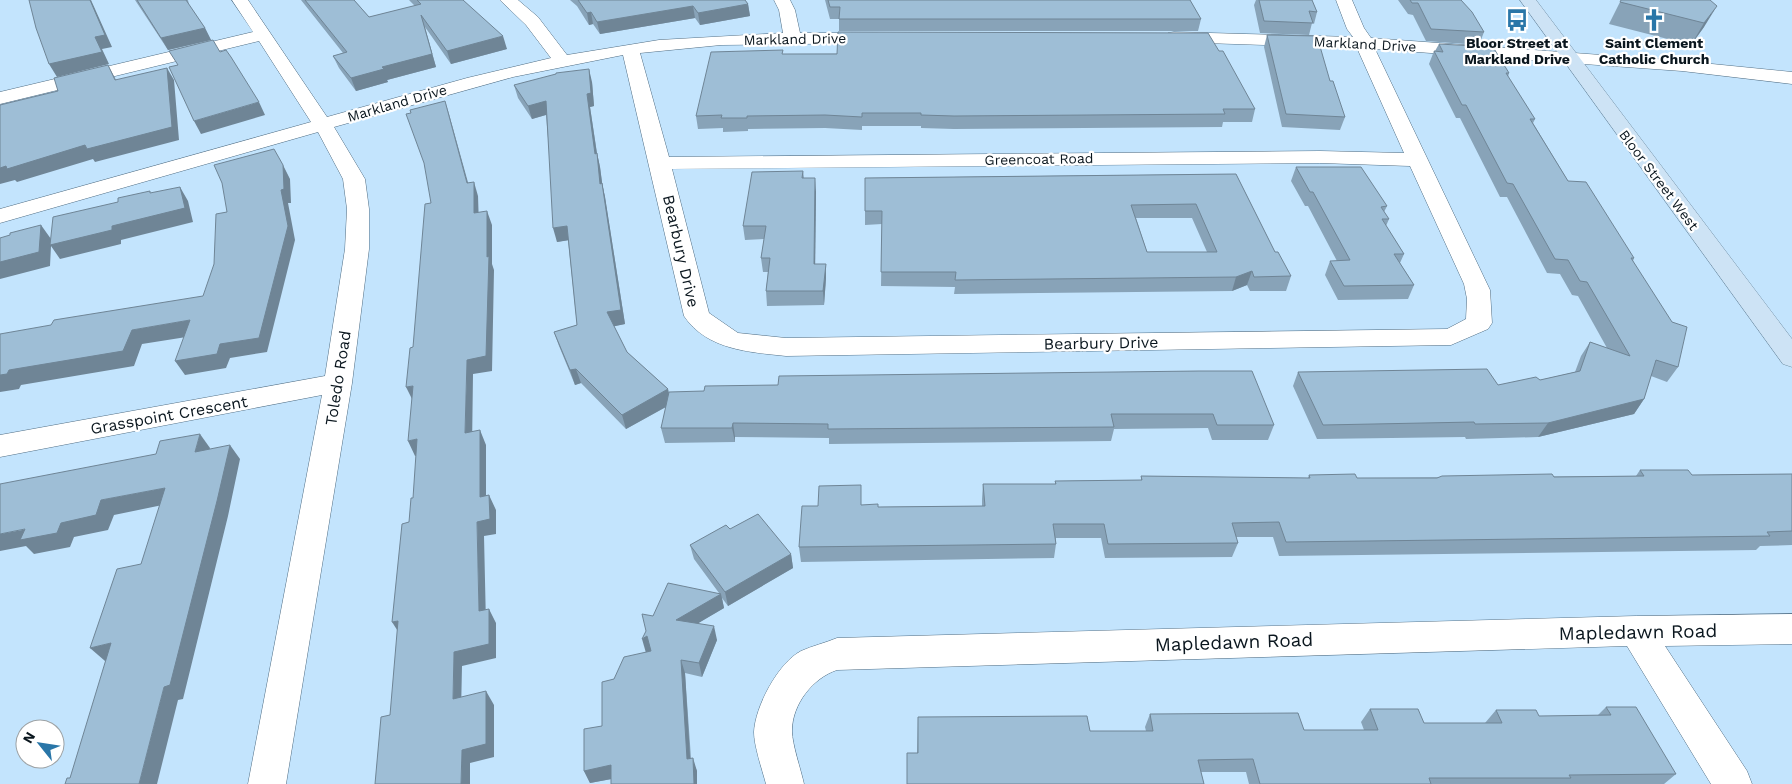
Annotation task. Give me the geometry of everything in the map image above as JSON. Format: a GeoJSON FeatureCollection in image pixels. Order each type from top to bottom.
{"type":"FeatureCollection","features":[{"type":"Feature","properties":{"kind":"main road","name":"Bloor Street West"},"geometry":{"type":"LineString","coordinates":[[1528,0],[1792,358]]}},
{"type":"Feature","properties":{"kind":"street","name":"Toledo Road"},"geometry":{"type":"LineString","coordinates":[[240,0],[323,124],[354,179],[358,209],[357,249],[338,383],[268,784]]}},
{"type":"Feature","properties":{"kind":"street"},"geometry":{"type":"LineString","coordinates":[[508,0],[532,21],[562,60]]}},
{"type":"Feature","properties":{"kind":"street"},"geometry":{"type":"LineString","coordinates":[[782,0],[787,10],[792,38]]}},
{"type":"Feature","properties":{"kind":"street","name":"Bearbury Drive"},"geometry":{"type":"LineString","coordinates":[[630,49],[660,162],[697,316],[711,329],[729,340],[748,345],[786,347],[1451,337],[1480,323],[1478,310],[1481,299],[1476,284],[1369,56],[1362,35],[1356,29],[1344,0]]}},
{"type":"Feature","properties":{"kind":"street"},"geometry":{"type":"LineString","coordinates":[[0,98],[262,35]]}},
{"type":"Feature","properties":{"kind":"street","name":"Markland Drive"},"geometry":{"type":"LineString","coordinates":[[1154,37],[1364,43],[1682,66],[1792,78]]}},
{"type":"Feature","properties":{"kind":"street","name":"Markland Drive"},"geometry":{"type":"LineString","coordinates":[[0,216],[496,75],[562,60],[630,49],[697,42],[792,38],[890,38]]}},
{"type":"Feature","properties":{"kind":"street","name":"Greencoat Road"},"geometry":{"type":"LineString","coordinates":[[660,162],[1320,156],[1417,160]]}},
{"type":"Feature","properties":{"kind":"street","name":"Grasspoint Crescent"},"geometry":{"type":"LineString","coordinates":[[0,446],[338,383]]}},
{"type":"Feature","properties":{"kind":"street","name":"Mapledawn Road"},"geometry":{"type":"LineString","coordinates":[[785,784],[773,732],[779,703],[793,682],[812,663],[837,654],[1636,631],[1792,629]]}},
{"type":"Feature","properties":{"kind":"street"},"geometry":{"type":"LineString","coordinates":[[1636,631],[1733,784]]}},
{"type":"Feature","properties":{"kind":"building"},"geometry":{"type":"Polygon","coordinates":[[[29,0],[90,0],[105,35],[95,37],[102,52],[49,64],[36,28],[29,0]]]}},
{"type":"Feature","properties":{"kind":"building"},"geometry":{"type":"Polygon","coordinates":[[[137,0],[186,0],[205,28],[161,38],[137,0]]]}},
{"type":"Feature","properties":{"kind":"building"},"geometry":{"type":"Polygon","coordinates":[[[305,0],[354,0],[369,17],[421,4],[417,0],[463,0],[503,36],[447,51],[421,15],[432,54],[382,67],[384,69],[351,78],[333,56],[347,52],[305,0]]]}},
{"type":"Feature","properties":{"kind":"building"},"geometry":{"type":"Polygon","coordinates":[[[578,0],[745,0],[748,4],[698,13],[693,6],[597,22],[591,12],[587,13],[578,0]]]}},
{"type":"Feature","properties":{"kind":"building"},"geometry":{"type":"Polygon","coordinates":[[[828,0],[1190,0],[1201,19],[839,19],[840,7],[830,7],[828,0]]]}},
{"type":"Feature","properties":{"kind":"building"},"geometry":{"type":"Polygon","coordinates":[[[1259,0],[1312,0],[1317,12],[1309,11],[1313,23],[1264,21],[1259,0]]]}},
{"type":"Feature","properties":{"kind":"building"},"geometry":{"type":"Polygon","coordinates":[[[1410,0],[1461,0],[1472,12],[1484,32],[1431,29],[1418,3],[1412,3],[1410,0]]]}},
{"type":"Feature","properties":{"kind":"building"},"geometry":{"type":"Polygon","coordinates":[[[1621,0],[1710,0],[1717,6],[1704,23],[1620,2],[1621,0]]]}},
{"type":"Feature","properties":{"kind":"building"},"geometry":{"type":"Polygon","coordinates":[[[838,32],[1208,33],[1219,51],[1223,51],[1255,109],[1223,109],[1225,114],[954,116],[921,115],[921,113],[862,113],[862,117],[825,115],[721,118],[722,115],[696,116],[711,52],[783,50],[782,54],[837,54],[838,32]]]}},
{"type":"Feature","properties":{"kind":"building"},"geometry":{"type":"Polygon","coordinates":[[[1267,35],[1317,36],[1330,81],[1333,81],[1345,117],[1286,114],[1267,35]]]}},
{"type":"Feature","properties":{"kind":"building"},"geometry":{"type":"Polygon","coordinates":[[[213,40],[220,52],[226,50],[259,102],[194,121],[169,67],[178,65],[169,51],[213,40]]]}},
{"type":"Feature","properties":{"kind":"building"},"geometry":{"type":"Polygon","coordinates":[[[1439,44],[1493,47],[1509,73],[1506,73],[1535,119],[1530,119],[1568,181],[1586,182],[1672,322],[1687,327],[1678,367],[1656,360],[1644,399],[1548,423],[1475,424],[1474,422],[1323,425],[1298,372],[1487,369],[1498,385],[1536,377],[1540,380],[1580,371],[1590,342],[1630,356],[1587,282],[1580,281],[1568,260],[1555,259],[1513,184],[1507,183],[1466,105],[1462,105],[1434,51],[1443,52],[1439,44]]]}},
{"type":"Feature","properties":{"kind":"building"},"geometry":{"type":"Polygon","coordinates":[[[108,65],[115,80],[167,68],[172,127],[87,149],[85,145],[7,169],[6,166],[0,168],[0,105],[58,91],[54,78],[108,65]]]}},
{"type":"Feature","properties":{"kind":"building"},"geometry":{"type":"Polygon","coordinates":[[[589,69],[591,93],[587,94],[621,310],[607,312],[627,352],[668,389],[622,415],[576,369],[570,370],[554,332],[577,325],[567,226],[553,228],[546,101],[528,106],[514,85],[556,73],[589,69]]]}},
{"type":"Feature","properties":{"kind":"building"},"geometry":{"type":"Polygon","coordinates":[[[445,101],[467,183],[474,182],[474,213],[487,211],[487,257],[489,256],[486,356],[467,360],[465,433],[480,430],[480,497],[489,495],[490,519],[477,522],[479,611],[489,609],[489,644],[454,652],[453,699],[486,691],[486,744],[462,750],[461,784],[375,784],[381,717],[390,715],[398,621],[392,622],[402,524],[409,522],[411,498],[413,498],[417,439],[408,441],[413,386],[406,387],[410,348],[413,347],[425,204],[431,203],[424,163],[406,114],[411,113],[410,110],[445,101]]]}},
{"type":"Feature","properties":{"kind":"building"},"geometry":{"type":"Polygon","coordinates":[[[274,149],[283,165],[284,189],[281,190],[288,226],[259,338],[220,344],[217,354],[175,361],[190,320],[132,330],[123,351],[9,370],[7,374],[0,375],[0,334],[51,325],[54,320],[203,296],[214,264],[216,214],[227,212],[222,183],[214,165],[274,149]]]}},
{"type":"Feature","properties":{"kind":"building"},"geometry":{"type":"Polygon","coordinates":[[[1296,167],[1361,167],[1387,206],[1381,207],[1389,219],[1382,219],[1404,254],[1394,254],[1414,285],[1344,286],[1330,261],[1350,260],[1313,192],[1310,192],[1296,167]]]}},
{"type":"Feature","properties":{"kind":"building"},"geometry":{"type":"Polygon","coordinates":[[[803,171],[802,178],[815,178],[814,264],[826,264],[823,291],[766,291],[770,258],[761,258],[766,226],[743,226],[752,172],[803,171]]]}},
{"type":"Feature","properties":{"kind":"building"},"geometry":{"type":"Polygon","coordinates":[[[1236,174],[1275,252],[1278,252],[1291,276],[1254,277],[1252,271],[1236,277],[955,280],[956,272],[881,272],[882,211],[865,211],[865,178],[1236,174]],[[1196,204],[1131,205],[1147,252],[1217,252],[1196,204]]]}},
{"type":"Feature","properties":{"kind":"building"},"geometry":{"type":"Polygon","coordinates":[[[180,187],[185,208],[112,226],[112,230],[50,245],[53,217],[118,202],[118,198],[180,187]]]}},
{"type":"Feature","properties":{"kind":"building"},"geometry":{"type":"Polygon","coordinates":[[[41,225],[39,252],[0,262],[0,238],[10,235],[10,233],[41,225]]]}},
{"type":"Feature","properties":{"kind":"building"},"geometry":{"type":"Polygon","coordinates":[[[1252,371],[1274,425],[1217,425],[1213,414],[1111,414],[1114,427],[828,429],[828,424],[733,423],[732,428],[661,428],[669,392],[704,391],[705,386],[778,385],[779,376],[1252,371]]]}},
{"type":"Feature","properties":{"kind":"building"},"geometry":{"type":"Polygon","coordinates":[[[200,434],[195,452],[230,445],[170,685],[164,687],[139,784],[65,784],[67,778],[70,778],[111,643],[90,648],[117,569],[141,564],[165,488],[101,500],[96,515],[61,523],[57,533],[20,540],[25,529],[0,534],[0,484],[156,454],[160,441],[200,434]]]}},
{"type":"Feature","properties":{"kind":"building"},"geometry":{"type":"Polygon","coordinates":[[[1640,470],[1688,470],[1692,475],[1792,474],[1792,531],[1767,532],[1770,536],[1286,542],[1279,522],[1232,523],[1238,543],[1108,544],[1104,524],[1053,524],[1056,544],[799,547],[802,506],[818,506],[819,486],[861,485],[861,505],[878,504],[878,507],[985,506],[983,484],[1056,484],[1055,481],[1142,480],[1141,476],[1310,478],[1309,475],[1355,474],[1357,478],[1437,478],[1442,476],[1552,474],[1554,477],[1644,476],[1640,470]]]}},
{"type":"Feature","properties":{"kind":"building"},"geometry":{"type":"Polygon","coordinates":[[[758,514],[791,554],[725,592],[690,545],[726,525],[730,529],[758,514]]]}},
{"type":"Feature","properties":{"kind":"building"},"geometry":{"type":"Polygon","coordinates":[[[668,583],[721,594],[676,620],[714,626],[699,663],[681,660],[687,759],[693,758],[694,784],[611,784],[611,765],[584,771],[584,729],[602,726],[602,682],[614,679],[624,657],[651,651],[647,636],[642,639],[646,631],[642,614],[653,616],[668,583]]]}},
{"type":"Feature","properties":{"kind":"building"},"geometry":{"type":"Polygon","coordinates":[[[1606,707],[1636,707],[1676,774],[1569,775],[1571,778],[1429,778],[1431,784],[1260,784],[1253,759],[1198,760],[1204,784],[907,784],[907,753],[918,753],[918,717],[1087,716],[1090,731],[1153,731],[1150,714],[1298,713],[1304,730],[1378,730],[1370,709],[1418,709],[1424,723],[1502,723],[1496,710],[1536,710],[1539,716],[1611,715],[1606,707]]]}},
{"type":"Feature","properties":{"kind":"place","name":"Bloor Street at Markland Drive"},"geometry":{"type":"Point","coordinates":[1517,20]}},
{"type":"Feature","properties":{"kind":"place","name":"Saint Clement Catholic Church"},"geometry":{"type":"Point","coordinates":[1654,20]}}]}
